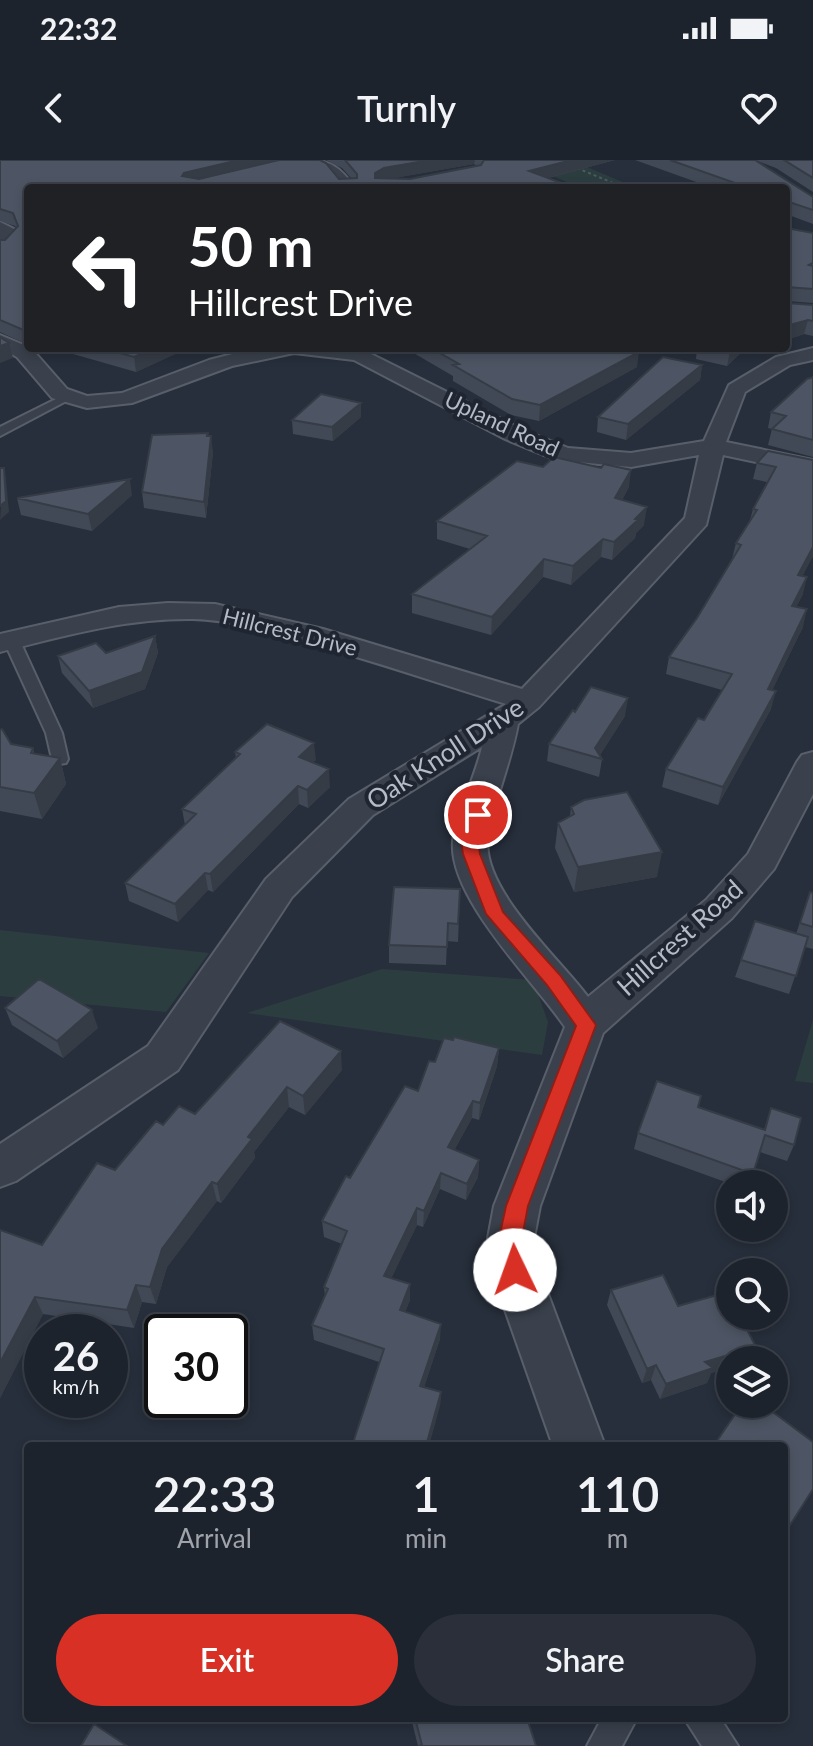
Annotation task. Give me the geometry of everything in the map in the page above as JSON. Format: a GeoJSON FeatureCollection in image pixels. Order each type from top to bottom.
{"type":"FeatureCollection","features":[{"type":"Feature","properties":{"kind":"street"},"geometry":{"type":"LineString","coordinates":[[309,161],[334,170],[344,184]]}},
{"type":"Feature","properties":{"kind":"street"},"geometry":{"type":"LineString","coordinates":[[0,227],[10,237],[0,247]]}},
{"type":"Feature","properties":{"kind":"street"},"geometry":{"type":"LineString","coordinates":[[26,352],[66,398],[83,401],[121,398],[219,362],[268,352]]}},
{"type":"Feature","properties":{"kind":"street","name":"Upland Road"},"geometry":{"type":"LineString","coordinates":[[339,352],[359,354],[513,434],[564,455],[631,460],[713,446]]}},
{"type":"Feature","properties":{"kind":"street","name":"Oak Knoll Drive"},"geometry":{"type":"LineString","coordinates":[[0,1168],[163,1058],[279,888],[361,807],[516,711],[697,520],[713,446],[736,389],[783,361],[813,354]]}},
{"type":"Feature","properties":{"kind":"street"},"geometry":{"type":"LineString","coordinates":[[713,446],[813,467]]}},
{"type":"Feature","properties":{"kind":"street","name":"Hillcrest Drive"},"geometry":{"type":"LineString","coordinates":[[6,641],[118,615],[193,611],[225,613],[317,636],[516,711]]}},
{"type":"Feature","properties":{"kind":"street"},"geometry":{"type":"LineString","coordinates":[[516,711],[495,761],[470,841],[471,854],[495,914],[553,980],[586,1025],[517,1206],[511,1238],[515,1270],[578,1442]]}},
{"type":"Feature","properties":{"kind":"street","name":"Hillcrest Road"},"geometry":{"type":"LineString","coordinates":[[586,1025],[719,909],[762,861],[813,762]]}},
{"type":"Feature","properties":{"kind":"lane"},"geometry":{"type":"LineString","coordinates":[[0,432],[66,398]]}},
{"type":"Feature","properties":{"kind":"lane"},"geometry":{"type":"LineString","coordinates":[[6,641],[54,733],[60,759]]}},
{"type":"Feature","properties":{"kind":"lane"},"geometry":{"type":"LineString","coordinates":[[603,1746],[618,1722]]}},
{"type":"Feature","properties":{"kind":"lane"},"geometry":{"type":"LineString","coordinates":[[703,1722],[722,1746]]}},
{"type":"Feature","properties":{"kind":"path"},"geometry":{"type":"LineString","coordinates":[[570,165],[615,184]]}},
{"type":"Feature","properties":{"kind":"shaded area"},"geometry":{"type":"Polygon","coordinates":[[[515,160],[570,160],[627,184],[572,184],[515,160]]]}},
{"type":"Feature","properties":{"kind":"shaded area"},"geometry":{"type":"Polygon","coordinates":[[[0,930],[209,953],[166,1012],[0,996],[0,930]]]}},
{"type":"Feature","properties":{"kind":"shaded area"},"geometry":{"type":"Polygon","coordinates":[[[382,969],[533,980],[548,1022],[542,1055],[247,1013],[382,969]]]}},
{"type":"Feature","properties":{"kind":"shaded area"},"geometry":{"type":"Polygon","coordinates":[[[813,1020],[813,1083],[795,1081],[813,1020]]]}},
{"type":"Feature","properties":{"kind":"building"},"geometry":{"type":"Polygon","coordinates":[[[0,160],[239,160],[182,176],[199,179],[279,160],[320,160],[339,179],[357,178],[345,160],[430,160],[384,168],[375,173],[375,178],[410,179],[481,165],[484,160],[572,160],[529,171],[564,184],[24,184],[24,330],[0,320],[0,240],[5,240],[18,226],[13,213],[0,209],[0,160]]]}},
{"type":"Feature","properties":{"kind":"building"},"geometry":{"type":"Polygon","coordinates":[[[670,160],[755,160],[813,197],[813,210],[790,202],[790,184],[738,184],[670,160]]]}},
{"type":"Feature","properties":{"kind":"building"},"geometry":{"type":"Polygon","coordinates":[[[784,160],[813,160],[813,178],[784,160]]]}},
{"type":"Feature","properties":{"kind":"building"},"geometry":{"type":"Polygon","coordinates":[[[790,229],[813,233],[813,263],[809,265],[813,266],[813,289],[790,287],[790,229]]]}},
{"type":"Feature","properties":{"kind":"building"},"geometry":{"type":"Polygon","coordinates":[[[790,303],[813,305],[813,321],[790,325],[790,303]]]}},
{"type":"Feature","properties":{"kind":"building"},"geometry":{"type":"Polygon","coordinates":[[[0,337],[9,343],[0,346],[0,337]]]}},
{"type":"Feature","properties":{"kind":"building"},"geometry":{"type":"Polygon","coordinates":[[[116,352],[145,352],[134,357],[116,352]]]}},
{"type":"Feature","properties":{"kind":"building"},"geometry":{"type":"Polygon","coordinates":[[[438,352],[639,352],[540,405],[512,399],[453,365],[459,364],[438,352]]]}},
{"type":"Feature","properties":{"kind":"building"},"geometry":{"type":"Polygon","coordinates":[[[663,357],[702,365],[628,424],[598,417],[663,357]]]}},
{"type":"Feature","properties":{"kind":"building"},"geometry":{"type":"Polygon","coordinates":[[[813,377],[813,440],[772,429],[786,416],[771,412],[813,377]]]}},
{"type":"Feature","properties":{"kind":"building"},"geometry":{"type":"Polygon","coordinates":[[[321,394],[361,403],[332,427],[292,420],[321,394]]]}},
{"type":"Feature","properties":{"kind":"building"},"geometry":{"type":"Polygon","coordinates":[[[208,433],[207,436],[211,436],[204,502],[142,492],[152,435],[208,433]]]}},
{"type":"Feature","properties":{"kind":"building"},"geometry":{"type":"Polygon","coordinates":[[[768,451],[813,460],[813,547],[798,575],[807,577],[792,606],[807,609],[768,689],[776,691],[723,787],[666,769],[698,718],[704,720],[732,674],[669,657],[697,618],[741,545],[736,543],[757,510],[753,509],[776,467],[757,463],[768,451]]]}},
{"type":"Feature","properties":{"kind":"building"},"geometry":{"type":"Polygon","coordinates":[[[554,457],[601,468],[604,464],[631,470],[615,498],[647,507],[614,542],[603,539],[573,566],[544,559],[492,617],[412,594],[487,536],[437,521],[517,461],[543,467],[554,457]]]}},
{"type":"Feature","properties":{"kind":"building"},"geometry":{"type":"Polygon","coordinates":[[[0,468],[4,468],[6,501],[0,506],[0,468]]]}},
{"type":"Feature","properties":{"kind":"building"},"geometry":{"type":"Polygon","coordinates":[[[130,479],[88,514],[17,498],[130,479]]]}},
{"type":"Feature","properties":{"kind":"building"},"geometry":{"type":"Polygon","coordinates":[[[155,636],[142,672],[89,691],[58,656],[96,643],[106,653],[155,636]]]}},
{"type":"Feature","properties":{"kind":"building"},"geometry":{"type":"Polygon","coordinates":[[[591,687],[628,698],[595,748],[602,759],[549,744],[591,687]]]}},
{"type":"Feature","properties":{"kind":"building"},"geometry":{"type":"Polygon","coordinates":[[[267,724],[314,743],[299,757],[329,769],[307,790],[298,786],[210,874],[205,873],[175,904],[125,883],[196,814],[182,809],[240,754],[235,752],[267,724]]]}},
{"type":"Feature","properties":{"kind":"building"},"geometry":{"type":"Polygon","coordinates":[[[2,729],[11,744],[33,748],[31,753],[60,758],[34,793],[0,787],[2,729]]]}},
{"type":"Feature","properties":{"kind":"building"},"geometry":{"type":"Polygon","coordinates":[[[627,792],[662,852],[578,867],[558,823],[574,814],[571,807],[584,800],[627,792]]]}},
{"type":"Feature","properties":{"kind":"building"},"geometry":{"type":"Polygon","coordinates":[[[394,887],[460,889],[458,924],[448,923],[447,947],[389,945],[394,887]]]}},
{"type":"Feature","properties":{"kind":"building"},"geometry":{"type":"Polygon","coordinates":[[[810,892],[813,893],[813,927],[800,923],[810,892]]]}},
{"type":"Feature","properties":{"kind":"building"},"geometry":{"type":"Polygon","coordinates":[[[755,921],[808,937],[796,976],[741,960],[755,921]]]}},
{"type":"Feature","properties":{"kind":"building"},"geometry":{"type":"Polygon","coordinates":[[[39,979],[92,1010],[57,1041],[5,1008],[39,979]]]}},
{"type":"Feature","properties":{"kind":"building"},"geometry":{"type":"Polygon","coordinates":[[[280,1021],[341,1051],[303,1096],[287,1087],[248,1137],[252,1139],[217,1184],[212,1182],[162,1249],[150,1287],[136,1285],[127,1310],[35,1297],[0,1363],[0,1230],[42,1245],[97,1163],[115,1170],[156,1121],[163,1125],[179,1106],[195,1114],[280,1021]]]}},
{"type":"Feature","properties":{"kind":"building"},"geometry":{"type":"Polygon","coordinates":[[[454,1037],[499,1048],[480,1103],[473,1101],[448,1147],[479,1160],[467,1184],[441,1173],[424,1211],[417,1208],[384,1276],[410,1284],[400,1310],[441,1324],[420,1386],[441,1392],[427,1442],[353,1442],[384,1349],[312,1325],[328,1289],[324,1287],[347,1231],[322,1221],[346,1176],[350,1178],[405,1086],[418,1091],[429,1061],[435,1062],[444,1038],[453,1040],[454,1037]]]}},
{"type":"Feature","properties":{"kind":"building"},"geometry":{"type":"Polygon","coordinates":[[[657,1081],[701,1096],[698,1107],[765,1130],[771,1108],[801,1118],[794,1145],[765,1135],[754,1170],[742,1170],[638,1133],[657,1081]]]}},
{"type":"Feature","properties":{"kind":"building"},"geometry":{"type":"Polygon","coordinates":[[[663,1275],[678,1306],[716,1295],[716,1330],[747,1330],[755,1346],[716,1346],[716,1359],[705,1362],[713,1368],[666,1384],[656,1365],[647,1369],[611,1290],[663,1275]]]}},
{"type":"Feature","properties":{"kind":"building"},"geometry":{"type":"Polygon","coordinates":[[[733,1418],[781,1418],[813,1442],[813,1489],[788,1528],[788,1442],[718,1442],[733,1418]]]}},
{"type":"Feature","properties":{"kind":"building"},"geometry":{"type":"Polygon","coordinates":[[[416,1722],[528,1722],[536,1746],[418,1746],[422,1745],[416,1722]]]}},
{"type":"Feature","properties":{"kind":"building"},"geometry":{"type":"Polygon","coordinates":[[[94,1724],[127,1746],[81,1746],[94,1724]]]}},
{"type":"Feature","properties":{"kind":"route"},"geometry":{"type":"LineString","coordinates":[[478,815],[470,841],[471,854],[495,914],[553,980],[586,1025],[517,1206],[511,1238],[515,1270]]}}]}
